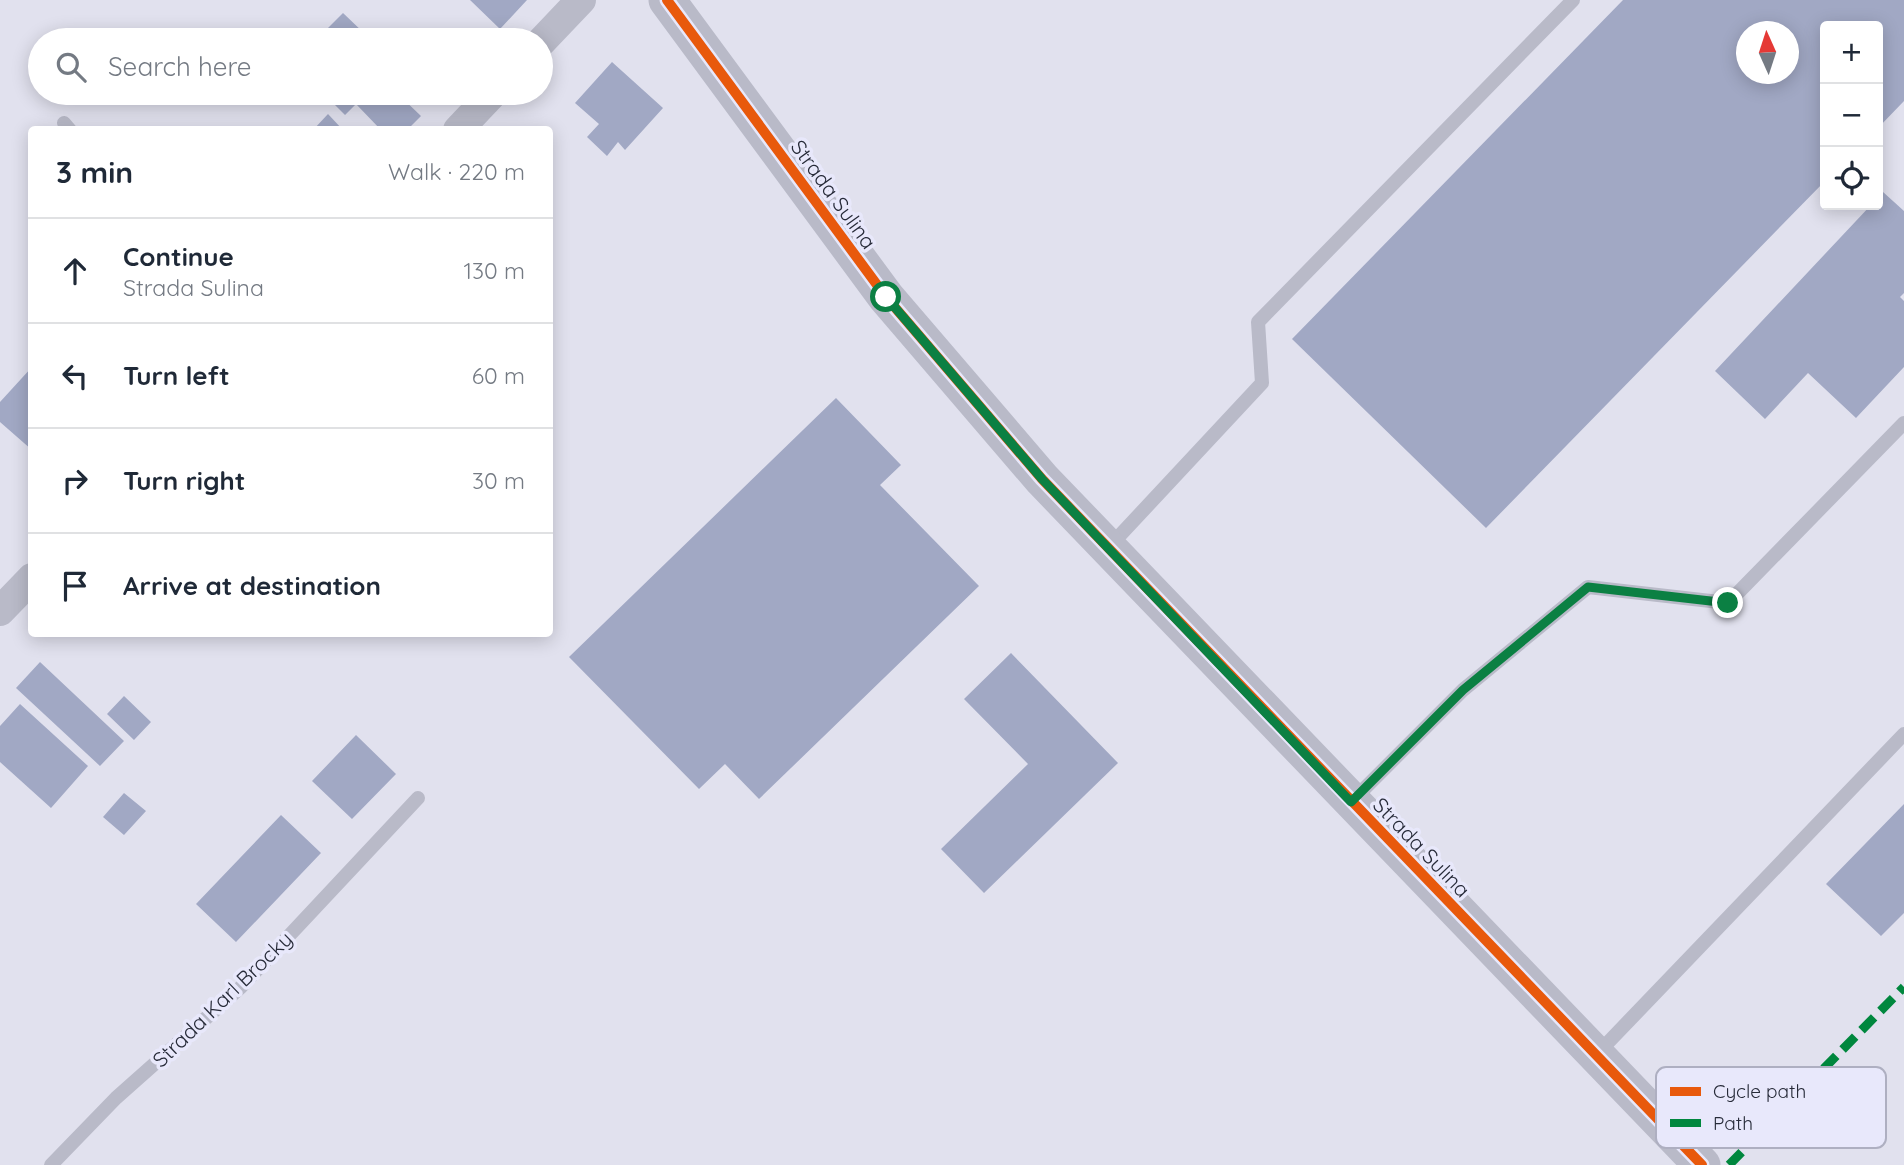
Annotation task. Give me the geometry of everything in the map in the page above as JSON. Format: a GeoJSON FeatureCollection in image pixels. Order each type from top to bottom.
{"type":"FeatureCollection","features":[{"type":"Feature","properties":{"kind":"street"},"geometry":{"type":"LineString","coordinates":[[553,30],[581,0]]}},
{"type":"Feature","properties":{"kind":"street","name":"Strada Sulina"},"geometry":{"type":"LineString","coordinates":[[667,0],[886,297],[1042,479],[1656,1117]]}},
{"type":"Feature","properties":{"kind":"street"},"geometry":{"type":"LineString","coordinates":[[462,126],[482,105]]}},
{"type":"Feature","properties":{"kind":"street"},"geometry":{"type":"LineString","coordinates":[[0,611],[28,582]]}},
{"type":"Feature","properties":{"kind":"street","name":"Strada Sulina"},"geometry":{"type":"LineString","coordinates":[[1686,1148],[1702,1165]]}},
{"type":"Feature","properties":{"kind":"lane"},"geometry":{"type":"LineString","coordinates":[[1108,548],[1262,383],[1258,322],[1573,0]]}},
{"type":"Feature","properties":{"kind":"lane"},"geometry":{"type":"LineString","coordinates":[[1351,802],[1463,690],[1588,587],[1728,603],[1904,423]]}},
{"type":"Feature","properties":{"kind":"lane"},"geometry":{"type":"LineString","coordinates":[[1596,1055],[1904,734]]}},
{"type":"Feature","properties":{"kind":"lane","name":"Strada Karl Brocky"},"geometry":{"type":"LineString","coordinates":[[51,1165],[116,1098],[241,987],[418,798]]}},
{"type":"Feature","properties":{"kind":"building"},"geometry":{"type":"Polygon","coordinates":[[[470,0],[527,0],[499,28],[470,0]]]}},
{"type":"Feature","properties":{"kind":"building"},"geometry":{"type":"Polygon","coordinates":[[[1623,0],[1904,0],[1904,101],[1883,123],[1883,21],[1820,21],[1820,186],[1486,528],[1292,339],[1623,0]]]}},
{"type":"Feature","properties":{"kind":"building"},"geometry":{"type":"Polygon","coordinates":[[[343,13],[359,28],[328,28],[343,13]]]}},
{"type":"Feature","properties":{"kind":"building"},"geometry":{"type":"Polygon","coordinates":[[[612,62],[663,108],[625,150],[618,142],[607,156],[587,137],[599,124],[575,103],[612,62]]]}},
{"type":"Feature","properties":{"kind":"building"},"geometry":{"type":"Polygon","coordinates":[[[335,105],[355,105],[345,115],[335,105]]]}},
{"type":"Feature","properties":{"kind":"building"},"geometry":{"type":"Polygon","coordinates":[[[357,105],[410,105],[421,116],[411,126],[377,126],[357,105]]]}},
{"type":"Feature","properties":{"kind":"building"},"geometry":{"type":"Polygon","coordinates":[[[328,114],[339,126],[317,126],[328,114]]]}},
{"type":"Feature","properties":{"kind":"building"},"geometry":{"type":"Polygon","coordinates":[[[1883,192],[1904,211],[1904,293],[1900,297],[1904,301],[1904,367],[1856,418],[1808,373],[1765,419],[1715,371],[1866,210],[1883,210],[1883,192]]]}},
{"type":"Feature","properties":{"kind":"building"},"geometry":{"type":"Polygon","coordinates":[[[28,371],[28,446],[0,422],[0,402],[28,371]]]}},
{"type":"Feature","properties":{"kind":"building"},"geometry":{"type":"Polygon","coordinates":[[[836,398],[901,465],[880,485],[979,586],[759,799],[725,764],[699,789],[569,657],[836,398]]]}},
{"type":"Feature","properties":{"kind":"building"},"geometry":{"type":"Polygon","coordinates":[[[1011,653],[1118,763],[984,893],[941,849],[1028,764],[964,699],[1011,653]]]}},
{"type":"Feature","properties":{"kind":"building"},"geometry":{"type":"Polygon","coordinates":[[[40,662],[124,741],[100,766],[16,688],[40,662]]]}},
{"type":"Feature","properties":{"kind":"building"},"geometry":{"type":"Polygon","coordinates":[[[124,696],[151,722],[134,740],[107,714],[124,696]]]}},
{"type":"Feature","properties":{"kind":"building"},"geometry":{"type":"Polygon","coordinates":[[[20,704],[88,766],[51,808],[0,762],[0,726],[20,704]]]}},
{"type":"Feature","properties":{"kind":"building"},"geometry":{"type":"Polygon","coordinates":[[[356,735],[396,774],[352,819],[312,781],[356,735]]]}},
{"type":"Feature","properties":{"kind":"building"},"geometry":{"type":"Polygon","coordinates":[[[124,793],[146,811],[124,835],[103,817],[124,793]]]}},
{"type":"Feature","properties":{"kind":"building"},"geometry":{"type":"Polygon","coordinates":[[[1904,804],[1904,913],[1881,936],[1826,884],[1904,804]]]}},
{"type":"Feature","properties":{"kind":"building"},"geometry":{"type":"Polygon","coordinates":[[[281,815],[321,853],[236,942],[196,904],[281,815]]]}},
{"type":"Feature","properties":{"kind":"marked path"},"geometry":{"type":"LineString","coordinates":[[1825,1067],[1904,987]]}},
{"type":"Feature","properties":{"kind":"marked path"},"geometry":{"type":"LineString","coordinates":[[1729,1165],[1746,1148]]}},
{"type":"Feature","properties":{"kind":"cycle path"},"geometry":{"type":"LineString","coordinates":[[667,0],[886,297],[1042,479],[1656,1117]]}},
{"type":"Feature","properties":{"kind":"cycle path"},"geometry":{"type":"LineString","coordinates":[[1686,1148],[1702,1165]]}},
{"type":"Feature","properties":{"kind":"route"},"geometry":{"type":"LineString","coordinates":[[886,297],[1042,479],[1351,802],[1463,690],[1588,587],[1728,603]]}}]}
